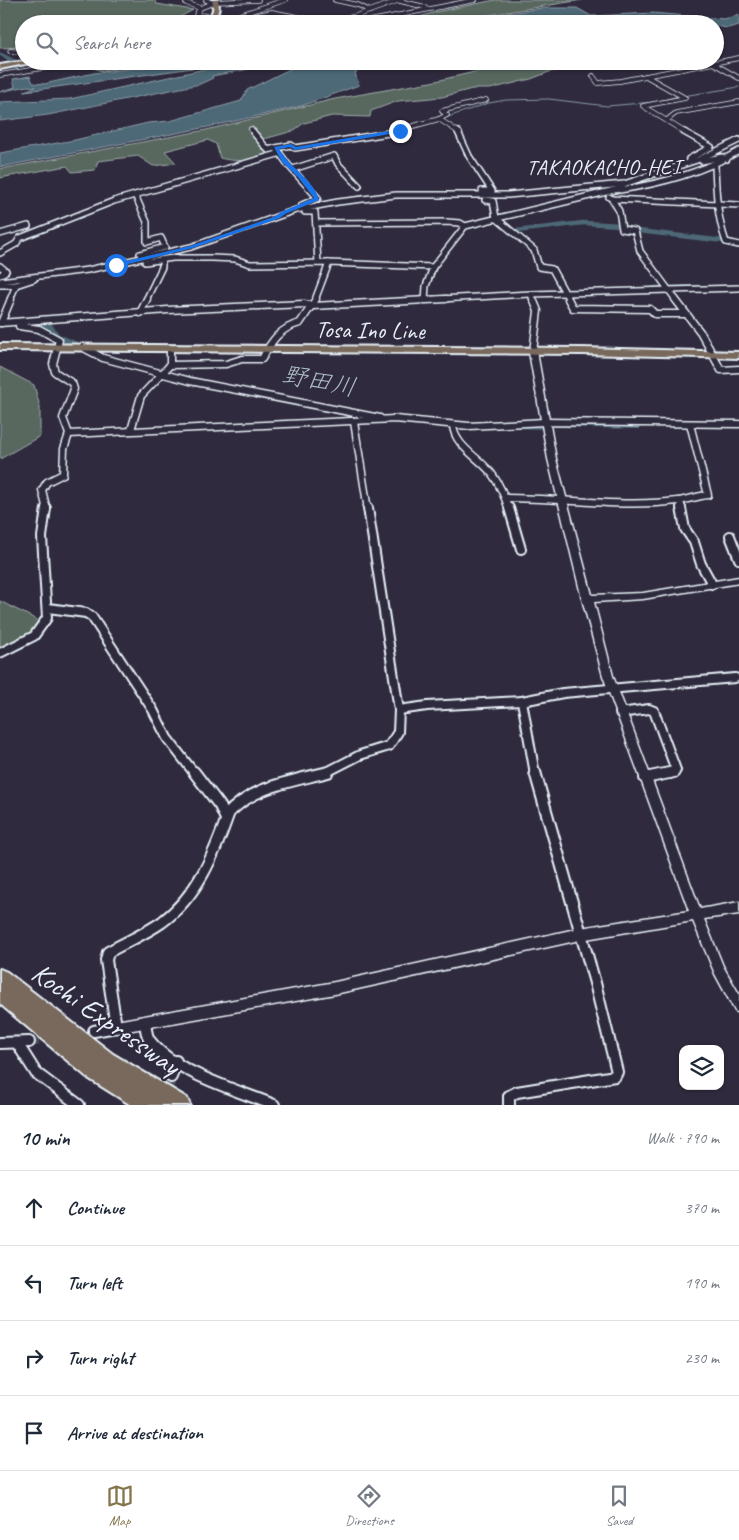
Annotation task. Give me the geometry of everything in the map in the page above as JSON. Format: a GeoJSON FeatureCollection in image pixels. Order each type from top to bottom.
{"type":"FeatureCollection","features":[{"type":"Feature","properties":{"kind":"highway","name":"Kochi Expressway"},"geometry":{"type":"LineString","coordinates":[[0,979],[106,1062],[180,1105]]}},
{"type":"Feature","properties":{"kind":"highway","name":"Kochi Expressway"},"geometry":{"type":"LineString","coordinates":[[0,990],[96,1071],[150,1105]]}},
{"type":"Feature","properties":{"kind":"main road"},"geometry":{"type":"LineString","coordinates":[[213,15],[217,9],[215,1]]}},
{"type":"Feature","properties":{"kind":"main road"},"geometry":{"type":"LineString","coordinates":[[0,67],[15,65]]}},
{"type":"Feature","properties":{"kind":"main road","name":"Tosa Ino Line"},"geometry":{"type":"LineString","coordinates":[[0,347],[739,355]]}},
{"type":"Feature","properties":{"kind":"street"},"geometry":{"type":"LineString","coordinates":[[206,0],[258,0]]}},
{"type":"Feature","properties":{"kind":"street"},"geometry":{"type":"LineString","coordinates":[[244,15],[285,0]]}},
{"type":"Feature","properties":{"kind":"street"},"geometry":{"type":"LineString","coordinates":[[335,0],[358,5],[370,11]]}},
{"type":"Feature","properties":{"kind":"street"},"geometry":{"type":"LineString","coordinates":[[353,15],[400,0],[419,7],[451,5]]}},
{"type":"Feature","properties":{"kind":"street"},"geometry":{"type":"LineString","coordinates":[[400,15],[475,0]]}},
{"type":"Feature","properties":{"kind":"street"},"geometry":{"type":"LineString","coordinates":[[196,15],[200,8],[215,1]]}},
{"type":"Feature","properties":{"kind":"street"},"geometry":{"type":"LineString","coordinates":[[186,3],[200,8]]}},
{"type":"Feature","properties":{"kind":"street"},"geometry":{"type":"LineString","coordinates":[[254,15],[272,12],[287,15]]}},
{"type":"Feature","properties":{"kind":"street"},"geometry":{"type":"LineString","coordinates":[[10,51],[15,51]]}},
{"type":"Feature","properties":{"kind":"street"},"geometry":{"type":"LineString","coordinates":[[724,60],[739,58]]}},
{"type":"Feature","properties":{"kind":"street"},"geometry":{"type":"LineString","coordinates":[[724,69],[739,78]]}},
{"type":"Feature","properties":{"kind":"street"},"geometry":{"type":"LineString","coordinates":[[0,75],[30,70]]}},
{"type":"Feature","properties":{"kind":"street"},"geometry":{"type":"LineString","coordinates":[[593,76],[598,83],[674,70]]}},
{"type":"Feature","properties":{"kind":"street"},"geometry":{"type":"LineString","coordinates":[[646,76],[683,95],[682,100],[642,105],[667,120],[683,133],[711,147],[684,164]]}},
{"type":"Feature","properties":{"kind":"street"},"geometry":{"type":"LineString","coordinates":[[0,253],[16,244],[20,238],[135,195],[292,146],[295,148],[396,132],[440,119],[447,115],[442,111],[486,100]]}},
{"type":"Feature","properties":{"kind":"street"},"geometry":{"type":"LineString","coordinates":[[667,120],[676,113],[739,102]]}},
{"type":"Feature","properties":{"kind":"street"},"geometry":{"type":"LineString","coordinates":[[438,195],[492,191],[488,180],[466,155],[460,133],[440,119]]}},
{"type":"Feature","properties":{"kind":"street"},"geometry":{"type":"LineString","coordinates":[[251,129],[268,150],[277,151],[317,199],[283,213],[278,217]]}},
{"type":"Feature","properties":{"kind":"street"},"geometry":{"type":"LineString","coordinates":[[615,191],[635,181],[684,164],[739,140]]}},
{"type":"Feature","properties":{"kind":"street"},"geometry":{"type":"LineString","coordinates":[[425,298],[433,267],[465,226],[605,193],[684,178],[715,166],[738,153]]}},
{"type":"Feature","properties":{"kind":"street"},"geometry":{"type":"LineString","coordinates":[[293,169],[334,156],[338,164],[359,186]]}},
{"type":"Feature","properties":{"kind":"street"},"geometry":{"type":"LineString","coordinates":[[684,164],[722,157],[727,159]]}},
{"type":"Feature","properties":{"kind":"street"},"geometry":{"type":"LineString","coordinates":[[715,166],[718,204],[725,241],[739,245]]}},
{"type":"Feature","properties":{"kind":"street"},"geometry":{"type":"LineString","coordinates":[[0,280],[108,266],[191,247],[319,205],[371,197],[527,194],[635,181]]}},
{"type":"Feature","properties":{"kind":"street"},"geometry":{"type":"LineString","coordinates":[[605,193],[612,199],[619,211],[622,229],[635,232],[640,251],[701,334],[721,370],[739,369]]}},
{"type":"Feature","properties":{"kind":"street"},"geometry":{"type":"LineString","coordinates":[[108,266],[165,247],[161,238],[147,242],[148,222],[135,195]]}},
{"type":"Feature","properties":{"kind":"street"},"geometry":{"type":"LineString","coordinates":[[438,195],[493,200],[496,218],[534,250],[539,268],[552,269],[573,308],[650,309],[655,314],[685,314]]}},
{"type":"Feature","properties":{"kind":"street"},"geometry":{"type":"LineString","coordinates":[[612,199],[739,205]]}},
{"type":"Feature","properties":{"kind":"street"},"geometry":{"type":"LineString","coordinates":[[278,217],[312,211],[316,212],[318,263]]}},
{"type":"Feature","properties":{"kind":"street"},"geometry":{"type":"LineString","coordinates":[[316,223],[460,222],[465,226]]}},
{"type":"Feature","properties":{"kind":"street"},"geometry":{"type":"LineString","coordinates":[[0,234],[28,226]]}},
{"type":"Feature","properties":{"kind":"street"},"geometry":{"type":"LineString","coordinates":[[108,266],[162,260],[212,258],[235,259],[250,264],[329,263],[433,267]]}},
{"type":"Feature","properties":{"kind":"street"},"geometry":{"type":"LineString","coordinates":[[140,313],[162,267],[162,260]]}},
{"type":"Feature","properties":{"kind":"street"},"geometry":{"type":"LineString","coordinates":[[132,430],[139,399],[170,365],[226,364],[242,359],[260,359],[271,341],[287,326],[300,323],[313,306],[329,263]]}},
{"type":"Feature","properties":{"kind":"street"},"geometry":{"type":"LineString","coordinates":[[0,266],[6,271],[0,275]]}},
{"type":"Feature","properties":{"kind":"street"},"geometry":{"type":"LineString","coordinates":[[0,285],[16,285],[47,274]]}},
{"type":"Feature","properties":{"kind":"street"},"geometry":{"type":"LineString","coordinates":[[0,324],[16,285]]}},
{"type":"Feature","properties":{"kind":"street"},"geometry":{"type":"LineString","coordinates":[[0,324],[238,307],[313,306],[425,298],[668,288],[739,288]]}},
{"type":"Feature","properties":{"kind":"street"},"geometry":{"type":"LineString","coordinates":[[531,294],[538,311],[533,352],[544,422],[587,599],[612,690],[696,914],[719,970],[739,1007]]}},
{"type":"Feature","properties":{"kind":"street"},"geometry":{"type":"LineString","coordinates":[[0,324],[29,326],[39,329],[59,340],[53,364],[55,372],[74,386],[63,418],[69,434],[64,443],[62,456],[63,474],[47,482],[42,490],[46,511],[42,537],[48,608],[44,626],[33,638],[0,653]]}},
{"type":"Feature","properties":{"kind":"street"},"geometry":{"type":"LineString","coordinates":[[82,347],[96,355],[162,372],[199,384],[390,419],[453,427],[544,422],[690,425],[739,424]]}},
{"type":"Feature","properties":{"kind":"street"},"geometry":{"type":"LineString","coordinates":[[170,348],[170,365]]}},
{"type":"Feature","properties":{"kind":"street"},"geometry":{"type":"LineString","coordinates":[[69,434],[390,419]]}},
{"type":"Feature","properties":{"kind":"street"},"geometry":{"type":"LineString","coordinates":[[48,608],[86,613],[92,617],[153,710],[167,738],[220,806],[225,817],[231,808],[249,796],[278,785],[330,772],[344,766],[356,756],[390,746],[397,735],[399,710],[354,422]]}},
{"type":"Feature","properties":{"kind":"street"},"geometry":{"type":"LineString","coordinates":[[506,498],[595,502],[680,501],[693,496],[708,495],[690,425]]}},
{"type":"Feature","properties":{"kind":"street"},"geometry":{"type":"LineString","coordinates":[[453,427],[463,444],[486,468],[506,498],[521,549]]}},
{"type":"Feature","properties":{"kind":"street"},"geometry":{"type":"LineString","coordinates":[[680,501],[684,529],[694,542],[701,564],[712,584]]}},
{"type":"Feature","properties":{"kind":"street"},"geometry":{"type":"LineString","coordinates":[[730,536],[739,560]]}},
{"type":"Feature","properties":{"kind":"street"},"geometry":{"type":"LineString","coordinates":[[587,599],[643,596],[739,580]]}},
{"type":"Feature","properties":{"kind":"street"},"geometry":{"type":"LineString","coordinates":[[399,710],[427,706],[522,701],[563,693],[735,678]]}},
{"type":"Feature","properties":{"kind":"street"},"geometry":{"type":"LineString","coordinates":[[509,1105],[509,1096],[517,1092],[615,1076],[617,1072],[588,954],[580,934],[544,813],[522,701]]}},
{"type":"Feature","properties":{"kind":"street"},"geometry":{"type":"LineString","coordinates":[[620,713],[649,709],[654,711],[676,770],[674,774],[645,778]]}},
{"type":"Feature","properties":{"kind":"street"},"geometry":{"type":"LineString","coordinates":[[116,1027],[106,960],[108,952],[167,918],[198,883],[231,808]]}},
{"type":"Feature","properties":{"kind":"street"},"geometry":{"type":"LineString","coordinates":[[94,1031],[336,988],[580,934],[739,908]]}},
{"type":"Feature","properties":{"kind":"street"},"geometry":{"type":"LineString","coordinates":[[145,1022],[146,1034],[151,1044],[176,1061],[225,1085],[274,1105]]}},
{"type":"Feature","properties":{"kind":"street"},"geometry":{"type":"LineString","coordinates":[[0,1044],[29,1042]]}},
{"type":"Feature","properties":{"kind":"street"},"geometry":{"type":"LineString","coordinates":[[17,1043],[36,1073],[79,1105]]}},
{"type":"Feature","properties":{"kind":"street"},"geometry":{"type":"LineString","coordinates":[[171,1077],[176,1061]]}},
{"type":"Feature","properties":{"kind":"green space"},"geometry":{"type":"Polygon","coordinates":[[[0,0],[154,0],[157,4],[193,10],[184,15],[15,15],[15,47],[0,48],[0,0]]]}},
{"type":"Feature","properties":{"kind":"green space"},"geometry":{"type":"Polygon","coordinates":[[[495,0],[582,0],[488,15],[426,15],[495,0]]]}},
{"type":"Feature","properties":{"kind":"green space"},"geometry":{"type":"Polygon","coordinates":[[[483,70],[560,70],[490,89],[472,89],[442,97],[398,101],[371,111],[370,117],[332,116],[304,123],[293,131],[264,139],[267,152],[257,158],[232,160],[220,158],[216,144],[208,140],[165,151],[176,163],[153,166],[138,156],[98,161],[95,170],[72,172],[67,166],[0,178],[0,169],[206,130],[335,99],[436,81],[483,70]]]}},
{"type":"Feature","properties":{"kind":"green space"},"geometry":{"type":"Polygon","coordinates":[[[0,367],[34,385],[40,407],[40,436],[0,459],[0,367]]]}},
{"type":"Feature","properties":{"kind":"green space"},"geometry":{"type":"Polygon","coordinates":[[[0,601],[41,622],[12,651],[0,652],[0,601]]]}},
{"type":"Feature","properties":{"kind":"water"},"geometry":{"type":"Polygon","coordinates":[[[542,8],[577,8],[589,15],[499,15],[542,8]]]}},
{"type":"Feature","properties":{"kind":"water"},"geometry":{"type":"Polygon","coordinates":[[[652,13],[676,15],[611,15],[652,13]]]}},
{"type":"Feature","properties":{"kind":"water"},"geometry":{"type":"Polygon","coordinates":[[[739,15],[739,25],[724,27],[724,19],[739,15]]]}},
{"type":"Feature","properties":{"kind":"water"},"geometry":{"type":"Polygon","coordinates":[[[120,70],[179,70],[24,91],[36,87],[27,86],[0,92],[15,87],[13,79],[30,76],[33,83],[44,84],[94,73],[120,70]]]}},
{"type":"Feature","properties":{"kind":"water"},"geometry":{"type":"Polygon","coordinates":[[[200,70],[244,70],[212,76],[213,78],[200,84],[48,115],[0,121],[0,102],[70,99],[200,70]]]}},
{"type":"Feature","properties":{"kind":"water"},"geometry":{"type":"Polygon","coordinates":[[[288,70],[360,70],[355,73],[359,85],[301,106],[208,127],[0,167],[0,153],[75,140],[148,123],[170,121],[241,101],[247,90],[288,70]]]}},
{"type":"Feature","properties":{"kind":"waterway"},"geometry":{"type":"LineString","coordinates":[[0,54],[14,61],[15,64]]}},
{"type":"Feature","properties":{"kind":"waterway"},"geometry":{"type":"LineString","coordinates":[[0,70],[15,67]]}},
{"type":"Feature","properties":{"kind":"waterway"},"geometry":{"type":"LineString","coordinates":[[683,96],[739,87]]}},
{"type":"Feature","properties":{"kind":"waterway"},"geometry":{"type":"LineString","coordinates":[[445,118],[489,103],[506,100],[549,99],[607,106],[654,102],[679,96]]}},
{"type":"Feature","properties":{"kind":"waterway"},"geometry":{"type":"LineString","coordinates":[[300,145],[365,134]]}},
{"type":"Feature","properties":{"kind":"waterway"},"geometry":{"type":"LineString","coordinates":[[231,165],[276,151]]}},
{"type":"Feature","properties":{"kind":"waterway"},"geometry":{"type":"LineString","coordinates":[[516,231],[583,223],[621,225]]}},
{"type":"Feature","properties":{"kind":"waterway"},"geometry":{"type":"LineString","coordinates":[[630,230],[724,241]]}},
{"type":"Feature","properties":{"kind":"waterway"},"geometry":{"type":"LineString","coordinates":[[654,288],[698,287]]}},
{"type":"Feature","properties":{"kind":"waterway","name":"野田川"},"geometry":{"type":"LineString","coordinates":[[24,323],[48,325],[56,336],[77,344]]}},
{"type":"Feature","properties":{"kind":"waterway","name":"野田川"},"geometry":{"type":"LineString","coordinates":[[555,425],[638,426]]}},
{"type":"Feature","properties":{"kind":"waterway","name":"野田川"},"geometry":{"type":"LineString","coordinates":[[520,426],[541,426]]}},
{"type":"Feature","properties":{"kind":"tunnel"},"geometry":{"type":"LineString","coordinates":[[29,1042],[53,1038]]}},
{"type":"Feature","properties":{"kind":"tunnel"},"geometry":{"type":"LineString","coordinates":[[165,1105],[171,1077]]}},
{"type":"Feature","properties":{"kind":"district","name":"TAKAOKACHO-HEI"},"geometry":{"type":"Point","coordinates":[604,167]}},
{"type":"Feature","properties":{"kind":"route"},"geometry":{"type":"LineString","coordinates":[[116,265],[108,266],[211,241],[278,217],[283,213],[317,199],[300,176],[278,154],[276,148],[291,145],[295,148],[400,131]]}}]}
